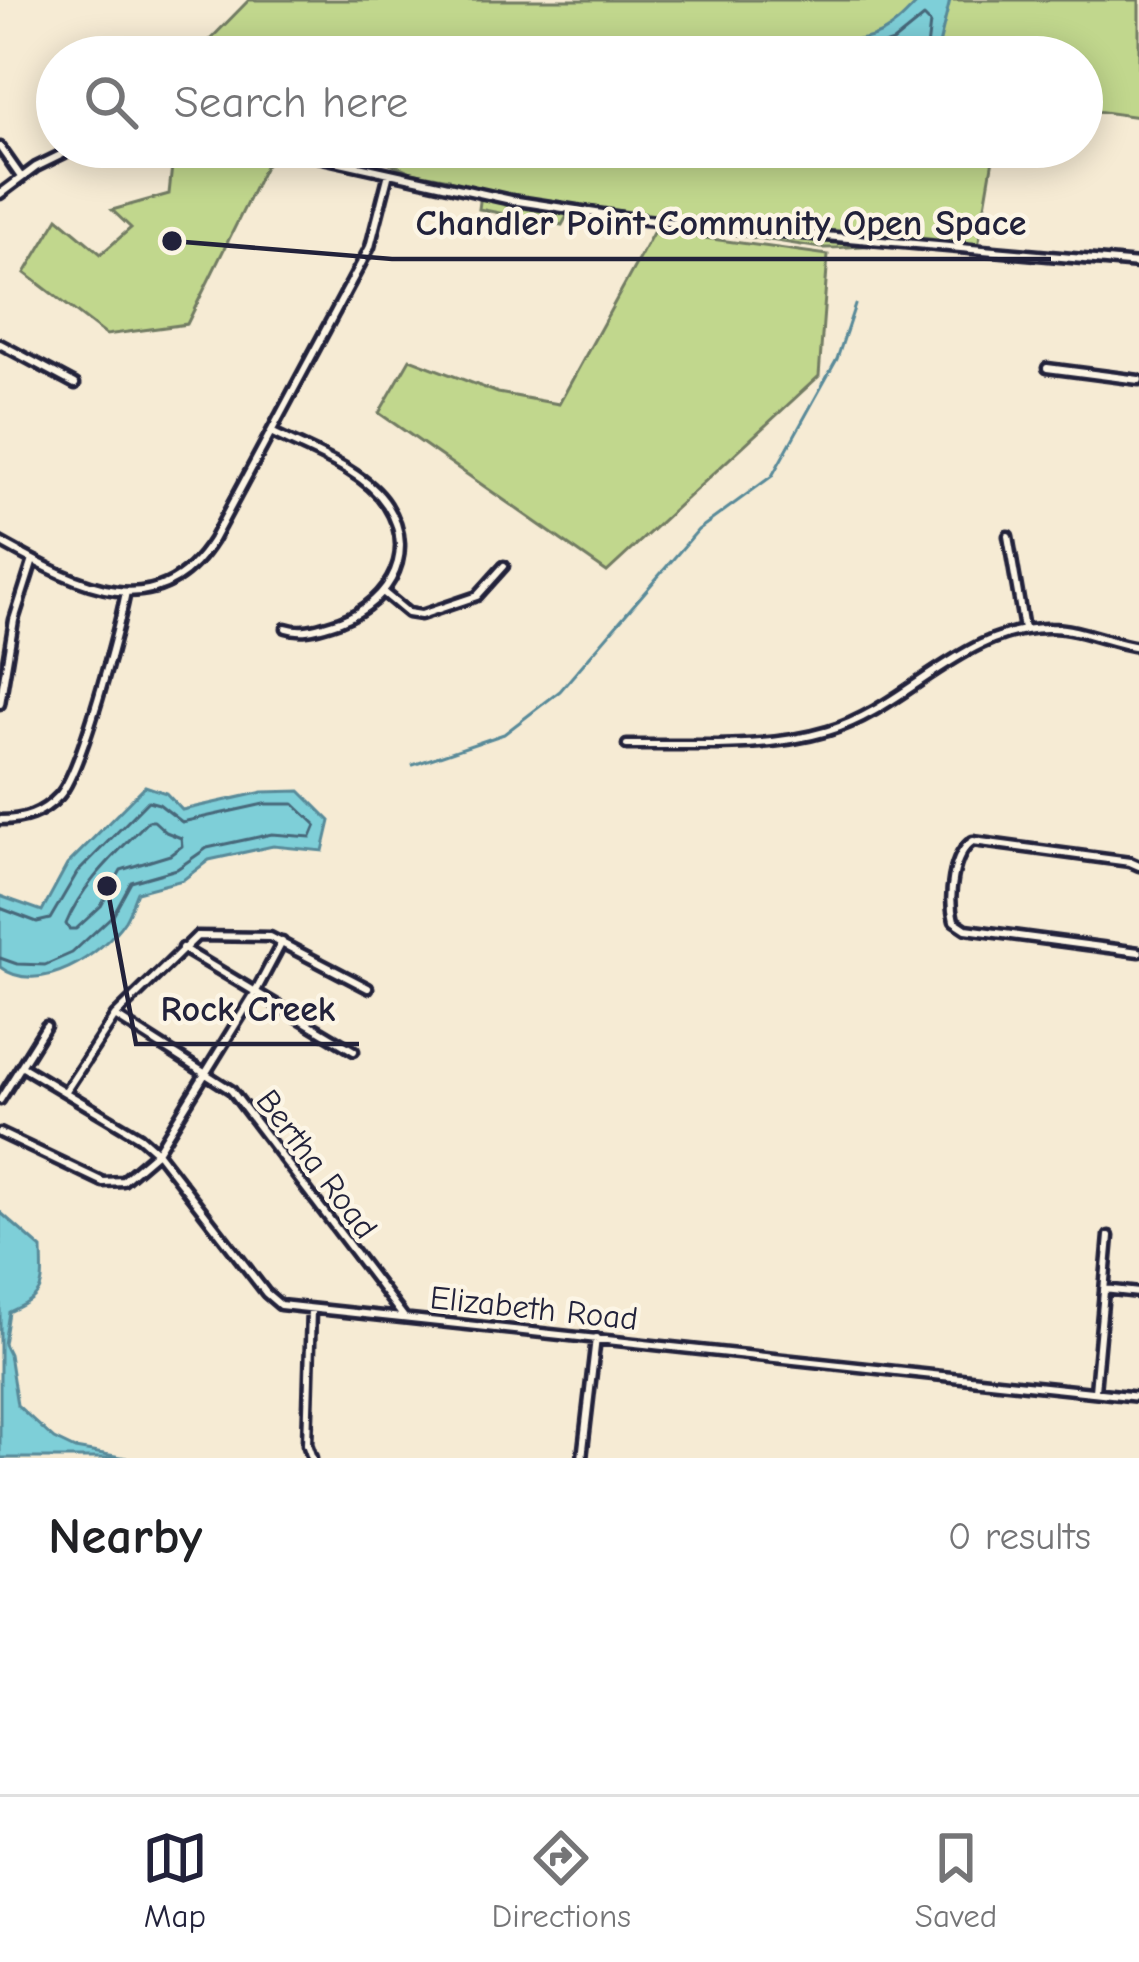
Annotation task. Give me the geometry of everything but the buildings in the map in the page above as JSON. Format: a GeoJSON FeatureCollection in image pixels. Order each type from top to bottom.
{"type":"FeatureCollection","features":[{"type":"Feature","properties":{"kind":"street"},"geometry":{"type":"LineString","coordinates":[[0,147],[21,177]]}},
{"type":"Feature","properties":{"kind":"street"},"geometry":{"type":"LineString","coordinates":[[0,194],[38,168]]}},
{"type":"Feature","properties":{"kind":"street"},"geometry":{"type":"LineString","coordinates":[[367,168],[533,204],[635,219],[1139,264]]}},
{"type":"Feature","properties":{"kind":"street"},"geometry":{"type":"LineString","coordinates":[[0,542],[88,587],[126,592],[167,583],[206,551],[370,247],[389,173]]}},
{"type":"Feature","properties":{"kind":"street"},"geometry":{"type":"LineString","coordinates":[[0,344],[75,384]]}},
{"type":"Feature","properties":{"kind":"street"},"geometry":{"type":"LineString","coordinates":[[1047,368],[1139,380]]}},
{"type":"Feature","properties":{"kind":"street"},"geometry":{"type":"LineString","coordinates":[[271,432],[358,477],[385,500],[400,542],[395,572],[385,592],[351,618],[305,631],[286,628]]}},
{"type":"Feature","properties":{"kind":"street"},"geometry":{"type":"LineString","coordinates":[[1009,536],[1024,629]]}},
{"type":"Feature","properties":{"kind":"street"},"geometry":{"type":"LineString","coordinates":[[0,704],[14,620],[33,560]]}},
{"type":"Feature","properties":{"kind":"street"},"geometry":{"type":"LineString","coordinates":[[385,592],[408,613],[421,615],[477,596],[504,566]]}},
{"type":"Feature","properties":{"kind":"street"},"geometry":{"type":"LineString","coordinates":[[0,820],[42,811],[69,782],[126,592]]}},
{"type":"Feature","properties":{"kind":"street"},"geometry":{"type":"LineString","coordinates":[[627,745],[770,742],[829,731],[873,712],[984,643],[1024,629],[1069,629],[1139,647]]}},
{"type":"Feature","properties":{"kind":"street"},"geometry":{"type":"LineString","coordinates":[[1139,866],[973,842],[958,856],[951,907],[954,921],[966,928],[1139,950]]}},
{"type":"Feature","properties":{"kind":"street"},"geometry":{"type":"LineString","coordinates":[[65,1092],[115,1016],[182,949],[204,935],[258,935],[282,942],[368,988]]}},
{"type":"Feature","properties":{"kind":"street"},"geometry":{"type":"LineString","coordinates":[[0,1133],[103,1182],[122,1181],[157,1152],[282,942]]}},
{"type":"Feature","properties":{"kind":"street"},"geometry":{"type":"LineString","coordinates":[[182,949],[354,1051]]}},
{"type":"Feature","properties":{"kind":"street","name":"Bertha Road"},"geometry":{"type":"LineString","coordinates":[[115,1016],[230,1090],[405,1319]]}},
{"type":"Feature","properties":{"kind":"street"},"geometry":{"type":"LineString","coordinates":[[0,1100],[46,1026]]}},
{"type":"Feature","properties":{"kind":"street","name":"Elizabeth Road"},"geometry":{"type":"LineString","coordinates":[[22,1066],[140,1136],[274,1301],[310,1310],[1139,1397]]}},
{"type":"Feature","properties":{"kind":"street"},"geometry":{"type":"LineString","coordinates":[[1095,1391],[1109,1236]]}},
{"type":"Feature","properties":{"kind":"street"},"geometry":{"type":"LineString","coordinates":[[1104,1289],[1139,1294]]}},
{"type":"Feature","properties":{"kind":"street"},"geometry":{"type":"LineString","coordinates":[[310,1310],[308,1444],[312,1458]]}},
{"type":"Feature","properties":{"kind":"street"},"geometry":{"type":"LineString","coordinates":[[582,1458],[596,1339]]}},
{"type":"Feature","properties":{"kind":"green space"},"geometry":{"type":"Polygon","coordinates":[[[249,0],[1139,0],[1139,117],[1103,112],[1103,36],[214,36],[249,0]]]}},
{"type":"Feature","properties":{"kind":"green space"},"geometry":{"type":"Polygon","coordinates":[[[172,168],[264,168],[187,324],[106,335],[25,273],[58,218],[101,254],[131,228],[112,210],[169,194],[172,168]]]}},
{"type":"Feature","properties":{"kind":"green space"},"geometry":{"type":"Polygon","coordinates":[[[402,168],[991,168],[978,247],[919,241],[841,248],[571,209],[562,225],[479,209],[481,194],[447,185],[449,179],[402,168]]]}},
{"type":"Feature","properties":{"kind":"green space"},"geometry":{"type":"Polygon","coordinates":[[[654,231],[828,255],[819,376],[607,572],[379,413],[410,359],[498,393],[559,404],[654,231]]]}},
{"type":"Feature","properties":{"kind":"water"},"geometry":{"type":"Polygon","coordinates":[[[920,0],[950,0],[941,36],[873,36],[898,22],[920,0]]]}},
{"type":"Feature","properties":{"kind":"water"},"geometry":{"type":"Polygon","coordinates":[[[145,786],[166,793],[182,810],[263,792],[300,791],[330,821],[323,851],[273,846],[209,860],[183,880],[137,892],[115,933],[68,968],[33,977],[0,967],[0,896],[42,911],[67,865],[145,786]]]}},
{"type":"Feature","properties":{"kind":"water"},"geometry":{"type":"Polygon","coordinates":[[[0,1212],[42,1249],[40,1289],[30,1301],[9,1312],[4,1344],[17,1405],[54,1439],[75,1449],[127,1458],[0,1458],[0,1212]]]}},
{"type":"Feature","properties":{"kind":"waterway"},"geometry":{"type":"LineString","coordinates":[[413,765],[504,734],[560,691],[698,530],[772,476],[837,359],[855,305]]}},
{"type":"Feature","properties":{"kind":"place","name":"Chandler Point Community Open Space"},"geometry":{"type":"Point","coordinates":[172,241]}},
{"type":"Feature","properties":{"kind":"place","name":"Rock Creek"},"geometry":{"type":"Point","coordinates":[107,886]}}]}
